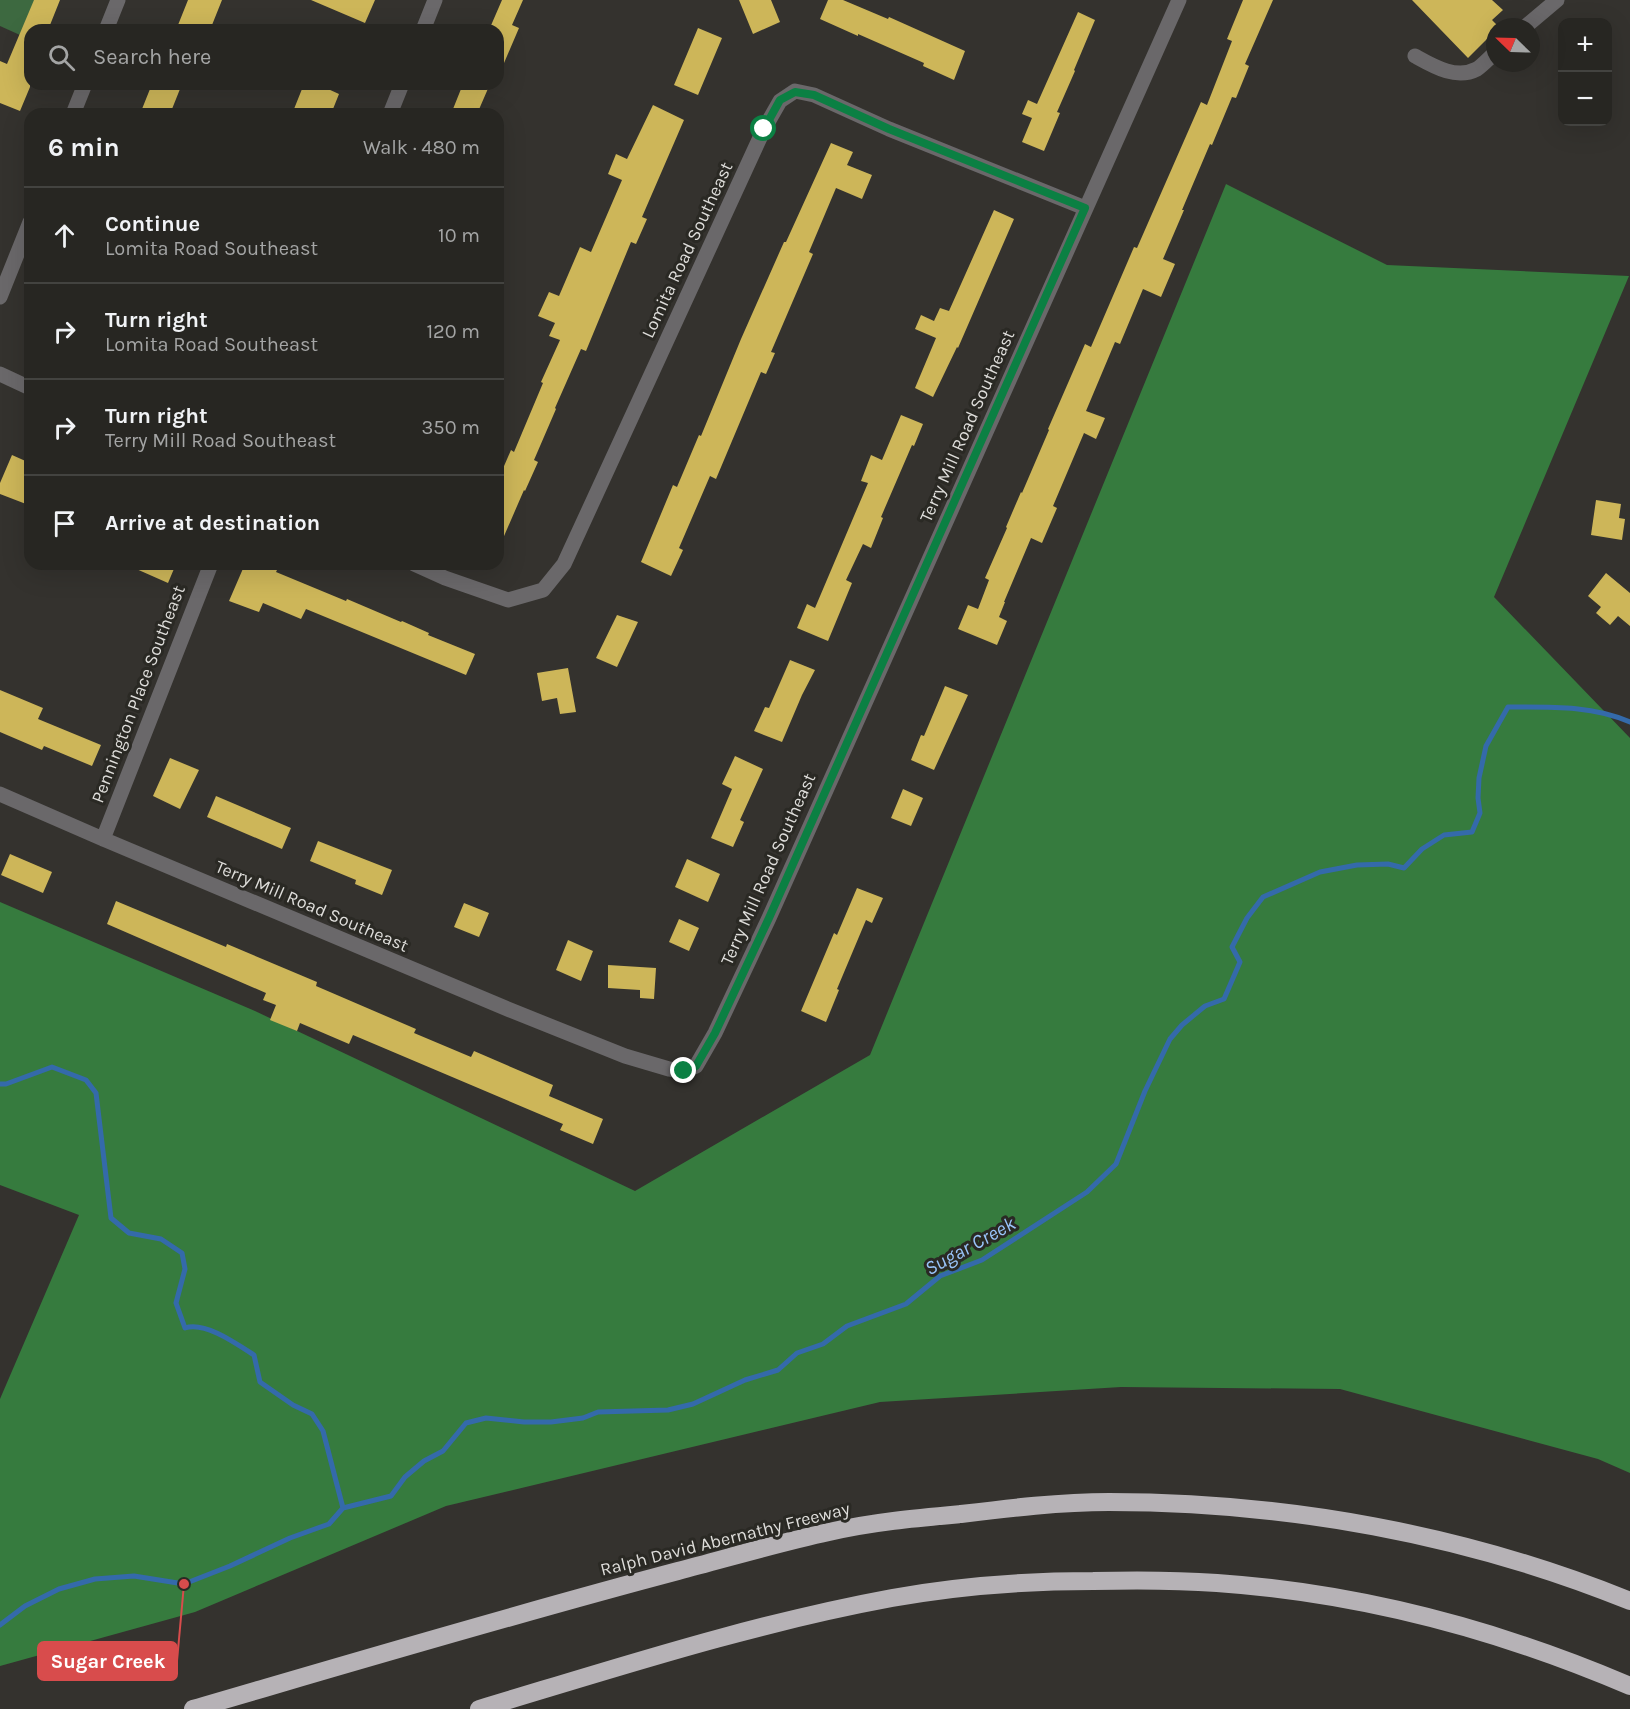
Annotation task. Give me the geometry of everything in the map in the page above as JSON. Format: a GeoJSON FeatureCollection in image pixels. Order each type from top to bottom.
{"type":"FeatureCollection","features":[{"type":"Feature","properties":{"kind":"highway","name":"Ralph David Abernathy Freeway"},"geometry":{"type":"LineString","coordinates":[[193,1709],[559,1602],[830,1531],[1014,1508],[1106,1502],[1274,1510],[1436,1540],[1511,1560],[1592,1586],[1630,1601]]}},
{"type":"Feature","properties":{"kind":"highway"},"geometry":{"type":"LineString","coordinates":[[479,1709],[722,1637],[809,1615],[894,1598],[976,1586],[1062,1581],[1154,1580],[1219,1583],[1302,1592],[1377,1605],[1444,1621],[1530,1647],[1630,1686]]}},
{"type":"Feature","properties":{"kind":"street"},"geometry":{"type":"LineString","coordinates":[[108,24],[118,0]]}},
{"type":"Feature","properties":{"kind":"street"},"geometry":{"type":"LineString","coordinates":[[425,24],[435,0]]}},
{"type":"Feature","properties":{"kind":"street","name":"Terry Mill Road Southeast"},"geometry":{"type":"LineString","coordinates":[[0,794],[510,1010],[625,1056],[669,1069],[684,1071],[696,1066],[715,1033],[769,918],[1179,0]]}},
{"type":"Feature","properties":{"kind":"street"},"geometry":{"type":"LineString","coordinates":[[1536,18],[1557,0]]}},
{"type":"Feature","properties":{"kind":"street"},"geometry":{"type":"LineString","coordinates":[[1415,56],[1434,67],[1456,74],[1477,69],[1486,61]]}},
{"type":"Feature","properties":{"kind":"street"},"geometry":{"type":"LineString","coordinates":[[75,108],[83,90]]}},
{"type":"Feature","properties":{"kind":"street"},"geometry":{"type":"LineString","coordinates":[[392,108],[400,90]]}},
{"type":"Feature","properties":{"kind":"street","name":"Lomita Road Southeast"},"geometry":{"type":"LineString","coordinates":[[427,570],[508,600],[543,590],[564,564],[764,129],[780,100],[795,92],[814,95],[889,129],[1085,208]]}},
{"type":"Feature","properties":{"kind":"street"},"geometry":{"type":"LineString","coordinates":[[0,297],[24,237]]}},
{"type":"Feature","properties":{"kind":"street"},"geometry":{"type":"LineString","coordinates":[[0,374],[24,385]]}},
{"type":"Feature","properties":{"kind":"street","name":"Pennington Place Southeast"},"geometry":{"type":"LineString","coordinates":[[103,839],[209,570]]}},
{"type":"Feature","properties":{"kind":"green space"},"geometry":{"type":"Polygon","coordinates":[[[0,0],[36,0],[20,35],[0,26],[0,0]]]}},
{"type":"Feature","properties":{"kind":"green space"},"geometry":{"type":"Polygon","coordinates":[[[1226,184],[1387,265],[1629,276],[1494,597],[1630,738],[1630,1473],[1598,1459],[1340,1389],[1121,1387],[880,1402],[446,1506],[195,1612],[0,1666],[0,1399],[79,1215],[0,1185],[0,902],[255,1011],[635,1191],[870,1055],[1226,184]]]}},
{"type":"Feature","properties":{"kind":"building"},"geometry":{"type":"Polygon","coordinates":[[[34,0],[60,0],[50,24],[24,24],[24,90],[29,90],[20,111],[0,103],[0,61],[7,64],[34,0]]]}},
{"type":"Feature","properties":{"kind":"building"},"geometry":{"type":"Polygon","coordinates":[[[188,0],[222,0],[212,24],[178,24],[188,0]]]}},
{"type":"Feature","properties":{"kind":"building"},"geometry":{"type":"Polygon","coordinates":[[[311,0],[375,0],[365,23],[311,0]]]}},
{"type":"Feature","properties":{"kind":"building"},"geometry":{"type":"Polygon","coordinates":[[[502,0],[523,0],[512,25],[519,28],[504,63],[504,24],[492,24],[502,0]]]}},
{"type":"Feature","properties":{"kind":"building"},"geometry":{"type":"Polygon","coordinates":[[[739,0],[771,0],[780,22],[753,34],[739,0]]]}},
{"type":"Feature","properties":{"kind":"building"},"geometry":{"type":"Polygon","coordinates":[[[828,0],[843,0],[888,19],[889,17],[965,51],[954,80],[923,66],[924,63],[820,19],[828,0]]]}},
{"type":"Feature","properties":{"kind":"building"},"geometry":{"type":"Polygon","coordinates":[[[1243,0],[1273,0],[1245,64],[1249,66],[1236,98],[1232,97],[1212,145],[1210,144],[1163,259],[1175,264],[1161,297],[1143,289],[1120,344],[1115,342],[1086,411],[1105,418],[1096,439],[1084,433],[1053,506],[1057,508],[1042,543],[1031,538],[999,617],[1007,621],[997,645],[958,629],[968,605],[978,609],[989,580],[985,578],[1085,344],[1091,347],[1201,102],[1207,105],[1232,41],[1227,39],[1243,0]]]}},
{"type":"Feature","properties":{"kind":"building"},"geometry":{"type":"Polygon","coordinates":[[[1412,0],[1492,0],[1503,10],[1494,18],[1486,18],[1486,40],[1468,58],[1412,0]]]}},
{"type":"Feature","properties":{"kind":"building"},"geometry":{"type":"Polygon","coordinates":[[[1078,12],[1095,20],[1057,112],[1060,113],[1044,151],[1022,142],[1032,118],[1022,114],[1028,100],[1037,104],[1078,12]]]}},
{"type":"Feature","properties":{"kind":"building"},"geometry":{"type":"Polygon","coordinates":[[[698,28],[722,38],[698,95],[674,85],[698,28]]]}},
{"type":"Feature","properties":{"kind":"building"},"geometry":{"type":"Polygon","coordinates":[[[150,90],[180,90],[172,108],[142,108],[150,90]]]}},
{"type":"Feature","properties":{"kind":"building"},"geometry":{"type":"Polygon","coordinates":[[[302,90],[330,90],[339,94],[333,108],[294,108],[302,90]]]}},
{"type":"Feature","properties":{"kind":"building"},"geometry":{"type":"Polygon","coordinates":[[[461,90],[487,90],[480,108],[453,108],[461,90]]]}},
{"type":"Feature","properties":{"kind":"building"},"geometry":{"type":"Polygon","coordinates":[[[653,105],[684,120],[642,217],[647,219],[636,244],[631,242],[586,351],[581,349],[534,460],[538,462],[504,536],[504,466],[511,450],[514,452],[560,340],[549,336],[555,323],[538,316],[549,292],[559,296],[580,247],[591,252],[622,180],[608,174],[616,154],[627,159],[653,105]]]}},
{"type":"Feature","properties":{"kind":"building"},"geometry":{"type":"Polygon","coordinates":[[[831,143],[853,152],[847,165],[872,175],[862,199],[836,188],[809,252],[813,254],[771,352],[775,353],[766,374],[761,372],[716,479],[710,476],[679,548],[683,550],[671,576],[641,562],[673,485],[677,487],[699,435],[701,436],[784,242],[786,242],[831,143]]]}},
{"type":"Feature","properties":{"kind":"building"},"geometry":{"type":"Polygon","coordinates":[[[994,210],[1014,219],[958,348],[933,397],[915,388],[936,338],[915,329],[921,315],[934,321],[940,308],[949,311],[994,210]]]}},
{"type":"Feature","properties":{"kind":"building"},"geometry":{"type":"Polygon","coordinates":[[[901,415],[923,424],[881,517],[883,518],[871,548],[863,544],[846,580],[852,583],[828,641],[797,628],[807,604],[815,608],[868,483],[861,481],[871,455],[882,460],[901,415]]]}},
{"type":"Feature","properties":{"kind":"building"},"geometry":{"type":"Polygon","coordinates":[[[12,455],[24,460],[24,503],[0,494],[0,483],[12,455]]]}},
{"type":"Feature","properties":{"kind":"building"},"geometry":{"type":"Polygon","coordinates":[[[1596,500],[1621,504],[1619,518],[1625,519],[1622,540],[1591,535],[1596,500]]]}},
{"type":"Feature","properties":{"kind":"building"},"geometry":{"type":"Polygon","coordinates":[[[139,570],[173,570],[168,583],[139,570]]]}},
{"type":"Feature","properties":{"kind":"building"},"geometry":{"type":"Polygon","coordinates":[[[242,570],[277,570],[276,572],[402,621],[429,633],[428,635],[475,654],[466,675],[306,609],[301,619],[263,603],[259,612],[229,601],[242,570]]]}},
{"type":"Feature","properties":{"kind":"building"},"geometry":{"type":"Polygon","coordinates":[[[1606,573],[1630,593],[1630,626],[1618,616],[1610,625],[1596,613],[1601,607],[1588,596],[1606,573]]]}},
{"type":"Feature","properties":{"kind":"building"},"geometry":{"type":"Polygon","coordinates":[[[617,615],[638,622],[617,667],[596,658],[617,615]]]}},
{"type":"Feature","properties":{"kind":"building"},"geometry":{"type":"Polygon","coordinates":[[[790,660],[815,670],[782,742],[754,731],[765,707],[769,708],[790,660]]]}},
{"type":"Feature","properties":{"kind":"building"},"geometry":{"type":"Polygon","coordinates":[[[568,668],[576,712],[560,714],[557,698],[542,701],[537,673],[568,668]]]}},
{"type":"Feature","properties":{"kind":"building"},"geometry":{"type":"Polygon","coordinates":[[[945,686],[968,695],[934,770],[911,760],[945,686]]]}},
{"type":"Feature","properties":{"kind":"building"},"geometry":{"type":"Polygon","coordinates":[[[0,690],[43,708],[38,719],[101,745],[92,766],[44,746],[42,750],[0,732],[0,690]]]}},
{"type":"Feature","properties":{"kind":"building"},"geometry":{"type":"Polygon","coordinates":[[[735,756],[763,769],[740,820],[744,822],[733,847],[711,838],[732,789],[722,784],[735,756]]]}},
{"type":"Feature","properties":{"kind":"building"},"geometry":{"type":"Polygon","coordinates":[[[170,758],[199,770],[180,809],[153,796],[170,758]]]}},
{"type":"Feature","properties":{"kind":"building"},"geometry":{"type":"Polygon","coordinates":[[[903,789],[923,798],[911,826],[891,818],[903,789]]]}},
{"type":"Feature","properties":{"kind":"building"},"geometry":{"type":"Polygon","coordinates":[[[216,796],[291,828],[282,849],[207,817],[216,796]]]}},
{"type":"Feature","properties":{"kind":"building"},"geometry":{"type":"Polygon","coordinates":[[[318,841],[392,870],[382,895],[355,884],[356,880],[310,861],[318,841]]]}},
{"type":"Feature","properties":{"kind":"building"},"geometry":{"type":"Polygon","coordinates":[[[10,854],[52,872],[43,893],[1,875],[10,854]]]}},
{"type":"Feature","properties":{"kind":"building"},"geometry":{"type":"Polygon","coordinates":[[[687,859],[720,874],[708,902],[675,887],[687,859]]]}},
{"type":"Feature","properties":{"kind":"building"},"geometry":{"type":"Polygon","coordinates":[[[857,888],[883,898],[872,923],[866,920],[837,989],[839,990],[826,1022],[801,1011],[834,933],[837,935],[857,888]]]}},
{"type":"Feature","properties":{"kind":"building"},"geometry":{"type":"Polygon","coordinates":[[[116,901],[317,982],[316,986],[416,1029],[414,1033],[471,1057],[474,1051],[553,1085],[549,1096],[603,1119],[593,1144],[560,1130],[563,1124],[353,1035],[349,1044],[300,1023],[297,1031],[270,1020],[276,1005],[263,1000],[266,993],[107,924],[116,901]]]}},
{"type":"Feature","properties":{"kind":"building"},"geometry":{"type":"Polygon","coordinates":[[[464,903],[489,913],[479,937],[454,927],[464,903]]]}},
{"type":"Feature","properties":{"kind":"building"},"geometry":{"type":"Polygon","coordinates":[[[679,919],[699,928],[689,951],[669,942],[679,919]]]}},
{"type":"Feature","properties":{"kind":"building"},"geometry":{"type":"Polygon","coordinates":[[[568,940],[593,951],[581,981],[556,970],[568,940]]]}},
{"type":"Feature","properties":{"kind":"building"},"geometry":{"type":"Polygon","coordinates":[[[608,965],[656,968],[654,999],[640,998],[640,990],[608,988],[608,965]]]}},
{"type":"Feature","properties":{"kind":"waterway","name":"Sugar Creek"},"geometry":{"type":"LineString","coordinates":[[0,1625],[25,1606],[59,1589],[95,1579],[134,1576],[184,1584],[230,1566],[290,1538],[329,1524],[343,1508],[391,1496],[405,1477],[424,1461],[443,1451],[466,1423],[486,1418],[551,1422],[583,1418],[598,1412],[668,1410],[693,1404],[745,1380],[778,1370],[797,1353],[823,1344],[847,1326],[906,1304],[940,1276],[982,1260],[1087,1192],[1116,1164],[1145,1091],[1170,1039],[1182,1025],[1205,1006],[1224,999],[1240,962],[1232,947],[1247,918],[1263,897],[1320,872],[1357,865],[1388,864],[1404,868],[1422,849],[1444,835],[1472,832],[1480,813],[1479,778],[1486,746],[1508,707],[1555,707],[1586,710],[1616,716],[1630,722]]}},
{"type":"Feature","properties":{"kind":"waterway"},"geometry":{"type":"LineString","coordinates":[[0,1084],[6,1084],[52,1067],[86,1080],[96,1093],[111,1218],[129,1233],[161,1239],[182,1253],[185,1269],[176,1303],[185,1328],[202,1328],[211,1331],[254,1355],[260,1382],[293,1405],[312,1414],[323,1431],[343,1508]]}},
{"type":"Feature","properties":{"kind":"place","name":"Sugar Creek"},"geometry":{"type":"Point","coordinates":[184,1584]}},
{"type":"Feature","properties":{"kind":"route"},"geometry":{"type":"LineString","coordinates":[[684,1071],[696,1066],[715,1033],[769,918],[1085,208],[889,129],[814,95],[795,92],[780,100],[764,129]]}}]}
